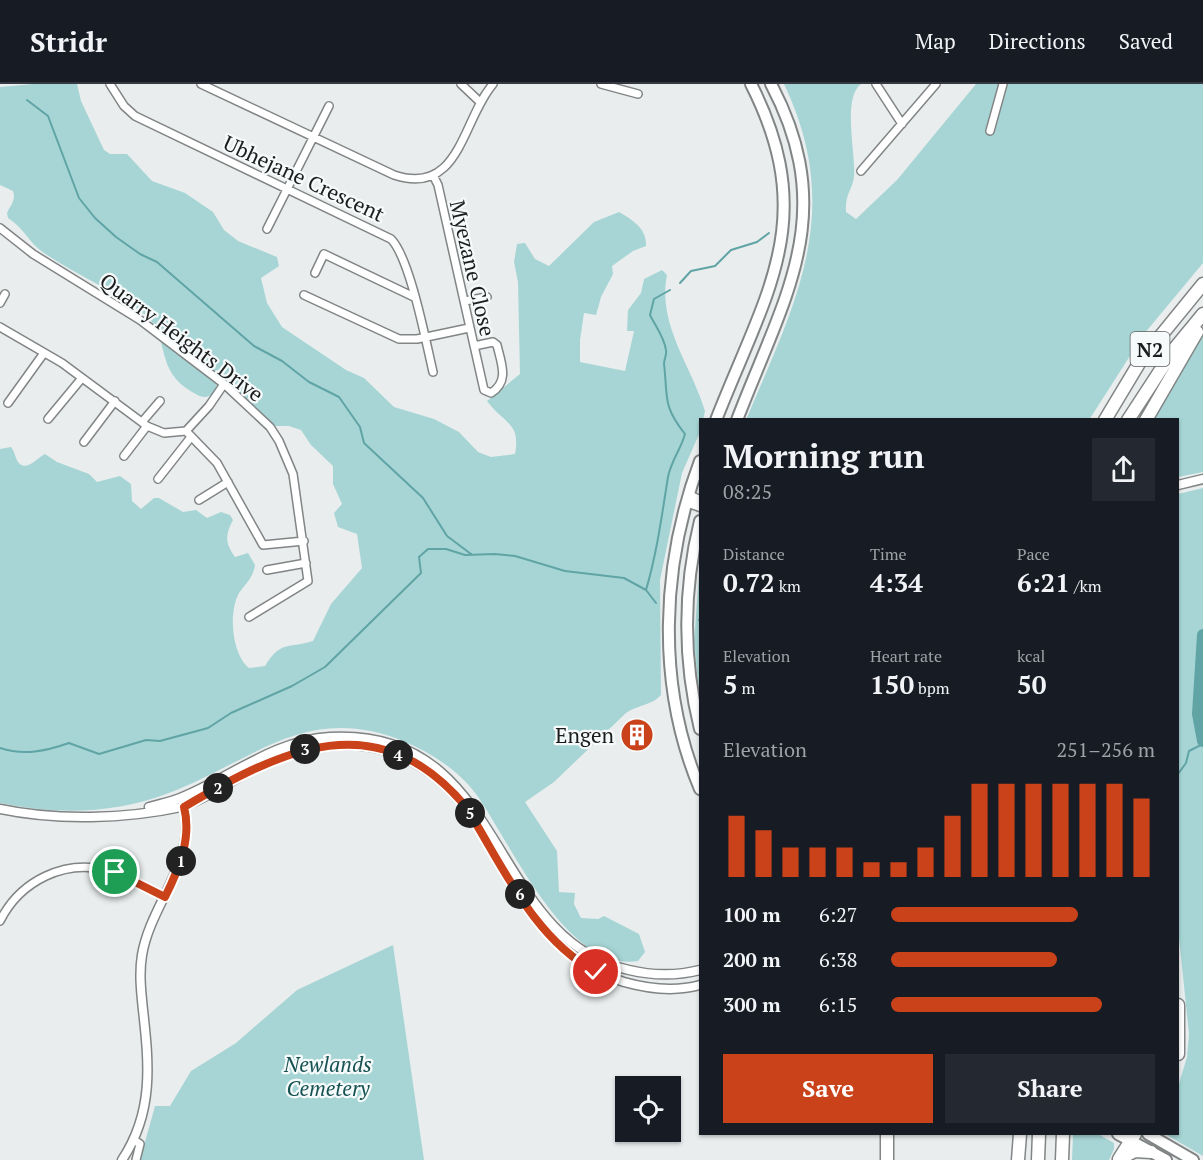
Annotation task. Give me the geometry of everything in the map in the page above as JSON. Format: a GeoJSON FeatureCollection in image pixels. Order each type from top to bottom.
{"type":"FeatureCollection","features":[{"type":"Feature","properties":{"kind":"highway","name":"N2"},"geometry":{"type":"LineString","coordinates":[[1106,418],[1141,360],[1203,284]]}},
{"type":"Feature","properties":{"kind":"highway","name":"N2"},"geometry":{"type":"LineString","coordinates":[[1129,418],[1175,348],[1203,314]]}},
{"type":"Feature","properties":{"kind":"highway"},"geometry":{"type":"LineString","coordinates":[[1147,418],[1177,363],[1203,323]]}},
{"type":"Feature","properties":{"kind":"highway"},"geometry":{"type":"LineString","coordinates":[[1101,418],[1118,388],[1141,360]]}},
{"type":"Feature","properties":{"kind":"highway"},"geometry":{"type":"LineString","coordinates":[[886,1135],[887,1160]]}},
{"type":"Feature","properties":{"kind":"highway"},"geometry":{"type":"LineString","coordinates":[[1018,1160],[1020,1135]]}},
{"type":"Feature","properties":{"kind":"highway"},"geometry":{"type":"LineString","coordinates":[[1038,1160],[1039,1135]]}},
{"type":"Feature","properties":{"kind":"highway"},"geometry":{"type":"LineString","coordinates":[[1062,1160],[1063,1135]]}},
{"type":"Feature","properties":{"kind":"highway"},"geometry":{"type":"LineString","coordinates":[[1118,1160],[1132,1137]]}},
{"type":"Feature","properties":{"kind":"highway"},"geometry":{"type":"LineString","coordinates":[[1118,1160],[1135,1151],[1151,1152]]}},
{"type":"Feature","properties":{"kind":"main road"},"geometry":{"type":"LineString","coordinates":[[717,418],[774,272],[785,214],[779,154],[769,121],[751,84]]}},
{"type":"Feature","properties":{"kind":"main road"},"geometry":{"type":"LineString","coordinates":[[738,418],[792,281],[801,245],[804,208],[800,164],[788,119],[771,84]]}},
{"type":"Feature","properties":{"kind":"main road"},"geometry":{"type":"LineString","coordinates":[[699,464],[687,498],[670,589],[669,644],[677,709],[685,745],[699,786]]}},
{"type":"Feature","properties":{"kind":"main road"},"geometry":{"type":"LineString","coordinates":[[699,526],[692,563],[687,621],[689,670],[699,724]]}},
{"type":"Feature","properties":{"kind":"main road"},"geometry":{"type":"LineString","coordinates":[[1152,1136],[1193,1160]]}},
{"type":"Feature","properties":{"kind":"main road"},"geometry":{"type":"LineString","coordinates":[[1132,1137],[1166,1160]]}},
{"type":"Feature","properties":{"kind":"street","name":"Ubhejane Crescent"},"geometry":{"type":"LineString","coordinates":[[110,84],[124,106],[135,116],[287,187],[391,239],[399,248],[407,266],[433,372]]}},
{"type":"Feature","properties":{"kind":"street"},"geometry":{"type":"LineString","coordinates":[[201,84],[409,180],[434,177],[456,153],[480,102],[493,84]]}},
{"type":"Feature","properties":{"kind":"street"},"geometry":{"type":"LineString","coordinates":[[461,84],[480,102]]}},
{"type":"Feature","properties":{"kind":"street"},"geometry":{"type":"LineString","coordinates":[[601,84],[639,94]]}},
{"type":"Feature","properties":{"kind":"street"},"geometry":{"type":"LineString","coordinates":[[876,84],[902,124]]}},
{"type":"Feature","properties":{"kind":"street"},"geometry":{"type":"LineString","coordinates":[[990,131],[1003,84]]}},
{"type":"Feature","properties":{"kind":"street"},"geometry":{"type":"LineString","coordinates":[[861,171],[932,86]]}},
{"type":"Feature","properties":{"kind":"street"},"geometry":{"type":"LineString","coordinates":[[267,229],[329,106]]}},
{"type":"Feature","properties":{"kind":"street","name":"Myezane Close"},"geometry":{"type":"LineString","coordinates":[[434,177],[484,390],[491,393],[501,385],[503,377],[497,345],[493,342],[474,346]]}},
{"type":"Feature","properties":{"kind":"street","name":"Quarry Heights Drive"},"geometry":{"type":"LineString","coordinates":[[0,228],[33,254],[120,306],[224,384],[259,415],[279,441],[293,474],[308,580],[249,617]]}},
{"type":"Feature","properties":{"kind":"street"},"geometry":{"type":"LineString","coordinates":[[315,273],[324,255],[414,297]]}},
{"type":"Feature","properties":{"kind":"street"},"geometry":{"type":"LineString","coordinates":[[0,303],[5,294]]}},
{"type":"Feature","properties":{"kind":"street"},"geometry":{"type":"LineString","coordinates":[[304,295],[389,336],[407,340],[469,328]]}},
{"type":"Feature","properties":{"kind":"street"},"geometry":{"type":"LineString","coordinates":[[465,302],[487,297]]}},
{"type":"Feature","properties":{"kind":"street"},"geometry":{"type":"LineString","coordinates":[[0,337],[3,328],[82,378],[144,424],[164,433],[188,434],[212,457],[263,545],[304,541]]}},
{"type":"Feature","properties":{"kind":"street"},"geometry":{"type":"LineString","coordinates":[[8,403],[44,353]]}},
{"type":"Feature","properties":{"kind":"street"},"geometry":{"type":"LineString","coordinates":[[48,419],[82,378]]}},
{"type":"Feature","properties":{"kind":"street"},"geometry":{"type":"LineString","coordinates":[[158,479],[224,384]]}},
{"type":"Feature","properties":{"kind":"street"},"geometry":{"type":"LineString","coordinates":[[124,456],[160,400]]}},
{"type":"Feature","properties":{"kind":"street"},"geometry":{"type":"LineString","coordinates":[[84,442],[115,401]]}},
{"type":"Feature","properties":{"kind":"street"},"geometry":{"type":"LineString","coordinates":[[1179,485],[1200,480]]}},
{"type":"Feature","properties":{"kind":"street"},"geometry":{"type":"LineString","coordinates":[[199,500],[228,482]]}},
{"type":"Feature","properties":{"kind":"street"},"geometry":{"type":"LineString","coordinates":[[687,498],[699,500]]}},
{"type":"Feature","properties":{"kind":"street"},"geometry":{"type":"LineString","coordinates":[[687,498],[699,506]]}},
{"type":"Feature","properties":{"kind":"street"},"geometry":{"type":"LineString","coordinates":[[267,570],[306,563]]}},
{"type":"Feature","properties":{"kind":"street"},"geometry":{"type":"LineString","coordinates":[[132,813],[181,797],[232,770],[295,743],[349,737],[389,744],[425,760],[460,789],[481,816],[548,921],[581,951],[602,962],[646,974],[674,975],[699,970]]}},
{"type":"Feature","properties":{"kind":"street"},"geometry":{"type":"LineString","coordinates":[[0,809],[45,816],[132,813],[184,807],[278,758],[317,746],[354,745],[408,758],[432,772],[451,789],[466,807],[542,929],[582,965],[603,975],[646,987],[674,989],[699,985]]}},
{"type":"Feature","properties":{"kind":"street"},"geometry":{"type":"LineString","coordinates":[[122,1160],[134,1140],[143,1116],[149,1080],[140,979],[142,956],[148,932],[165,897],[184,847],[187,823],[181,797]]}},
{"type":"Feature","properties":{"kind":"street"},"geometry":{"type":"LineString","coordinates":[[0,921],[11,902],[31,884],[47,875],[69,868],[107,870],[165,897]]}},
{"type":"Feature","properties":{"kind":"street"},"geometry":{"type":"LineString","coordinates":[[134,1140],[140,1144],[136,1160]]}},
{"type":"Feature","properties":{"kind":"green space"},"geometry":{"type":"Polygon","coordinates":[[[77,84],[81,101],[104,150],[110,154],[127,154],[152,181],[185,193],[213,212],[224,230],[238,241],[277,257],[279,266],[261,278],[267,303],[282,327],[346,370],[364,378],[394,407],[434,419],[459,432],[478,452],[491,457],[515,454],[516,435],[513,429],[487,401],[520,374],[518,282],[514,262],[517,244],[525,243],[535,259],[549,266],[594,222],[619,212],[642,230],[646,246],[633,251],[612,266],[613,274],[601,297],[596,315],[584,313],[580,362],[625,371],[634,331],[627,331],[628,310],[641,293],[644,279],[662,270],[667,275],[665,293],[671,327],[705,411],[703,418],[699,418],[699,434],[682,473],[660,580],[661,695],[654,701],[626,713],[554,782],[525,802],[557,851],[559,892],[575,893],[574,904],[581,918],[598,919],[604,916],[639,934],[645,952],[638,961],[612,959],[587,947],[564,926],[523,871],[476,794],[452,770],[413,745],[369,731],[337,728],[308,732],[281,740],[169,793],[127,805],[106,809],[64,811],[0,803],[0,449],[11,447],[18,462],[25,466],[45,454],[57,462],[89,474],[97,482],[120,476],[131,484],[132,501],[141,509],[154,498],[159,498],[183,512],[196,510],[207,518],[221,512],[230,515],[233,520],[227,535],[229,547],[235,557],[248,553],[255,565],[251,577],[239,593],[233,622],[235,643],[243,662],[249,668],[265,666],[281,649],[313,641],[331,604],[362,568],[357,534],[338,527],[334,513],[342,504],[333,484],[333,466],[311,445],[301,430],[289,426],[274,426],[222,377],[207,397],[192,392],[173,374],[155,326],[148,317],[123,299],[44,253],[8,218],[7,213],[13,202],[14,194],[13,191],[0,185],[0,87],[77,84]]]}},
{"type":"Feature","properties":{"kind":"green space"},"geometry":{"type":"Polygon","coordinates":[[[784,84],[861,84],[855,91],[852,101],[854,176],[846,206],[846,212],[856,219],[897,180],[976,84],[1203,84],[1203,263],[1144,334],[1090,418],[747,418],[782,335],[807,255],[812,215],[811,174],[802,130],[784,84]]]}},
{"type":"Feature","properties":{"kind":"green space"},"geometry":{"type":"Polygon","coordinates":[[[1203,335],[1203,472],[1179,477],[1179,418],[1154,418],[1203,335]]]}},
{"type":"Feature","properties":{"kind":"green space"},"geometry":{"type":"Polygon","coordinates":[[[1203,488],[1203,1156],[1167,1135],[1179,1135],[1179,1084],[1187,1057],[1189,1034],[1179,938],[1179,494],[1203,488]]]}},
{"type":"Feature","properties":{"kind":"green space"},"geometry":{"type":"Polygon","coordinates":[[[699,575],[699,693],[694,641],[699,575]]]}},
{"type":"Feature","properties":{"kind":"green space","name":"Newlands Cemetery"},"geometry":{"type":"Polygon","coordinates":[[[393,945],[424,1160],[140,1160],[155,1106],[170,1106],[191,1071],[236,1043],[297,990],[393,945]]]}},
{"type":"Feature","properties":{"kind":"green space"},"geometry":{"type":"Polygon","coordinates":[[[1073,1135],[1100,1135],[1114,1143],[1109,1160],[1072,1160],[1073,1135]]]}},
{"type":"Feature","properties":{"kind":"waterway"},"geometry":{"type":"LineString","coordinates":[[27,100],[48,116],[79,198],[95,218],[116,237],[140,254],[157,262],[254,346],[282,361],[309,382],[339,397],[360,427],[364,443],[423,498],[447,536],[471,554]]}},
{"type":"Feature","properties":{"kind":"waterway"},"geometry":{"type":"LineString","coordinates":[[680,283],[691,271],[715,266],[731,250],[757,242],[769,233]]}},
{"type":"Feature","properties":{"kind":"waterway"},"geometry":{"type":"LineString","coordinates":[[656,603],[646,590],[656,548],[669,471],[685,434],[669,408],[664,364],[665,345],[650,315],[654,299],[670,290]]}},
{"type":"Feature","properties":{"kind":"waterway"},"geometry":{"type":"LineString","coordinates":[[0,748],[18,752],[35,752],[69,743],[99,754],[146,740],[160,741],[208,728],[231,713],[292,686],[325,667],[421,573],[419,557],[428,549],[446,549],[465,555],[515,556],[565,571],[624,578],[646,590]]}},
{"type":"Feature","properties":{"kind":"waterway"},"geometry":{"type":"LineString","coordinates":[[1203,635],[1198,714],[1203,741]]}},
{"type":"Feature","properties":{"kind":"waterway"},"geometry":{"type":"LineString","coordinates":[[1179,773],[1186,763],[1189,751],[1203,744]]}},
{"type":"Feature","properties":{"kind":"place","name":"Engen"},"geometry":{"type":"Point","coordinates":[637,735]}},
{"type":"Feature","properties":{"kind":"route"},"geometry":{"type":"LineString","coordinates":[[115,872],[165,897],[178,870],[184,847],[187,823],[184,807],[290,753],[317,746],[342,744],[379,749],[408,758],[421,765],[451,789],[466,807],[542,929],[582,965],[596,972]]}}]}
